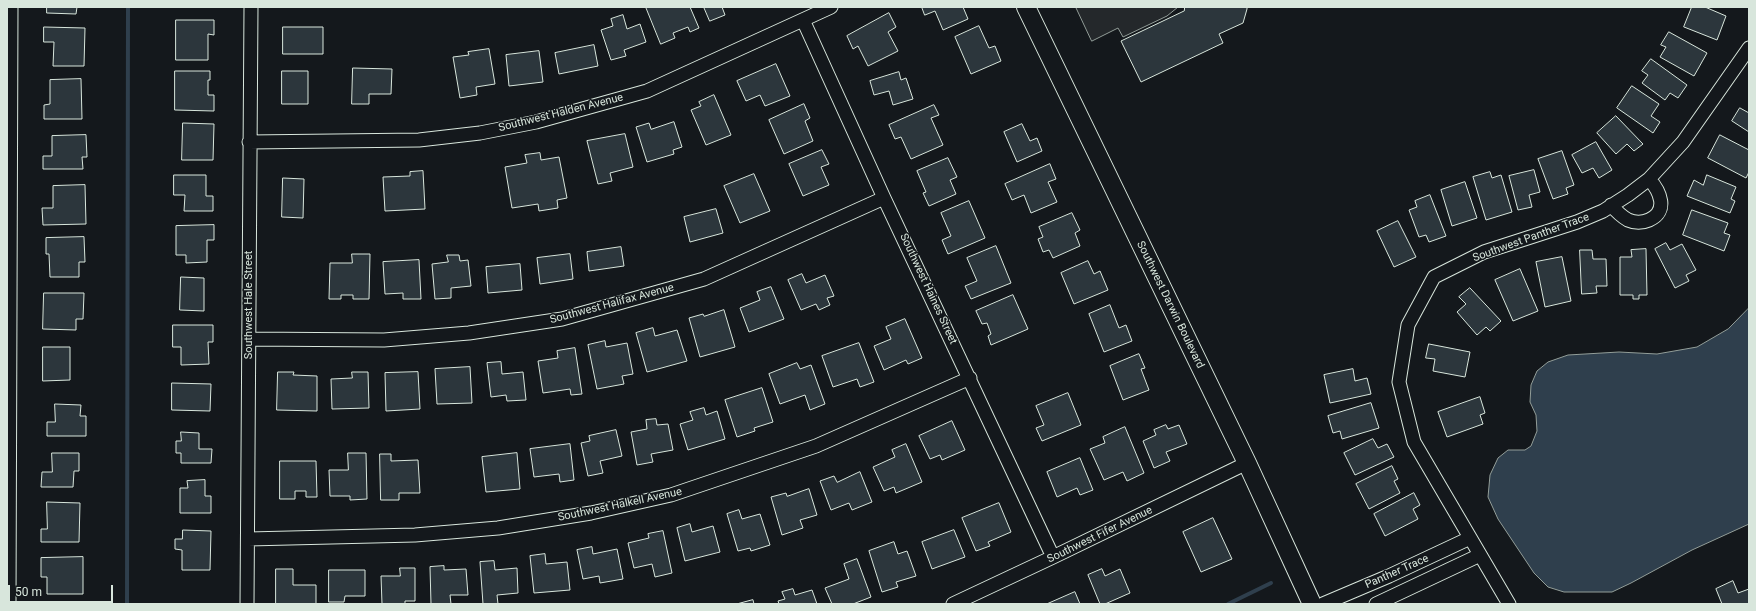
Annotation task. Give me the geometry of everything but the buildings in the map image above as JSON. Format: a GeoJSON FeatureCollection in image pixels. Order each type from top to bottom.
{"type":"FeatureCollection","features":[{"type":"Feature","properties":{"kind":"street"},"geometry":{"type":"LineString","coordinates":[[9,604],[11,7]]}},
{"type":"Feature","properties":{"kind":"street","name":"Southwest Hale Street"},"geometry":{"type":"LineString","coordinates":[[247,604],[251,7]]}},
{"type":"Feature","properties":{"kind":"street","name":"Southwest Halden Avenue"},"geometry":{"type":"LineString","coordinates":[[249,142],[419,140],[480,133],[536,122],[647,91],[830,7]]}},
{"type":"Feature","properties":{"kind":"street","name":"Southwest Darwin Boulevard"},"geometry":{"type":"LineString","coordinates":[[1026,7],[1247,463],[1312,604]]}},
{"type":"Feature","properties":{"kind":"street","name":"Southwest Haines Street"},"geometry":{"type":"LineString","coordinates":[[803,20],[884,198],[970,378],[1053,558]]}},
{"type":"Feature","properties":{"kind":"street","name":"Southwest Panther Trace"},"geometry":{"type":"LineString","coordinates":[[1509,604],[1414,442],[1399,382],[1408,325],[1434,277],[1484,252],[1577,222],[1603,211],[1649,179],[1683,142],[1749,48]]}},
{"type":"Feature","properties":{"kind":"street"},"geometry":{"type":"LineString","coordinates":[[1611,205],[1619,214],[1628,220],[1638,223],[1655,217],[1661,211],[1662,205],[1659,194],[1649,179]]}},
{"type":"Feature","properties":{"kind":"street","name":"Southwest Halifax Avenue"},"geometry":{"type":"LineString","coordinates":[[249,339],[384,340],[469,333],[562,319],[704,279],[884,198]]}},
{"type":"Feature","properties":{"kind":"street","name":"Southwest Halkell Avenue"},"geometry":{"type":"LineString","coordinates":[[248,539],[415,535],[498,528],[591,514],[671,495],[816,446],[970,378]]}},
{"type":"Feature","properties":{"kind":"street","name":"Southwest Fifer Avenue"},"geometry":{"type":"LineString","coordinates":[[953,604],[1053,558],[1247,463]]}},
{"type":"Feature","properties":{"kind":"street","name":"Panther Trace"},"geometry":{"type":"LineString","coordinates":[[1323,604],[1405,569],[1470,538]]}},
{"type":"Feature","properties":{"kind":"street","name":"Panther Trace"},"geometry":{"type":"LineString","coordinates":[[1376,604],[1480,555]]}},
{"type":"Feature","properties":{"kind":"street"},"geometry":{"type":"LineString","coordinates":[[1405,569],[1413,586]]}},
{"type":"Feature","properties":{"kind":"shaded area"},"geometry":{"type":"Polygon","coordinates":[[[1076,7],[1178,7],[1167,16],[1123,37],[1118,28],[1092,41],[1076,7]]]}},
{"type":"Feature","properties":{"kind":"water"},"geometry":{"type":"Polygon","coordinates":[[[1749,308],[1749,524],[1692,550],[1612,592],[1564,592],[1548,587],[1534,573],[1498,519],[1488,497],[1490,475],[1498,458],[1508,450],[1525,450],[1531,446],[1537,431],[1536,415],[1530,402],[1531,385],[1537,371],[1548,362],[1568,355],[1619,352],[1657,354],[1697,347],[1728,329],[1749,308]]]}},
{"type":"Feature","properties":{"kind":"waterway"},"geometry":{"type":"LineString","coordinates":[[127,604],[128,7]]}},
{"type":"Feature","properties":{"kind":"waterway"},"geometry":{"type":"LineString","coordinates":[[1228,604],[1271,583]]}}]}
